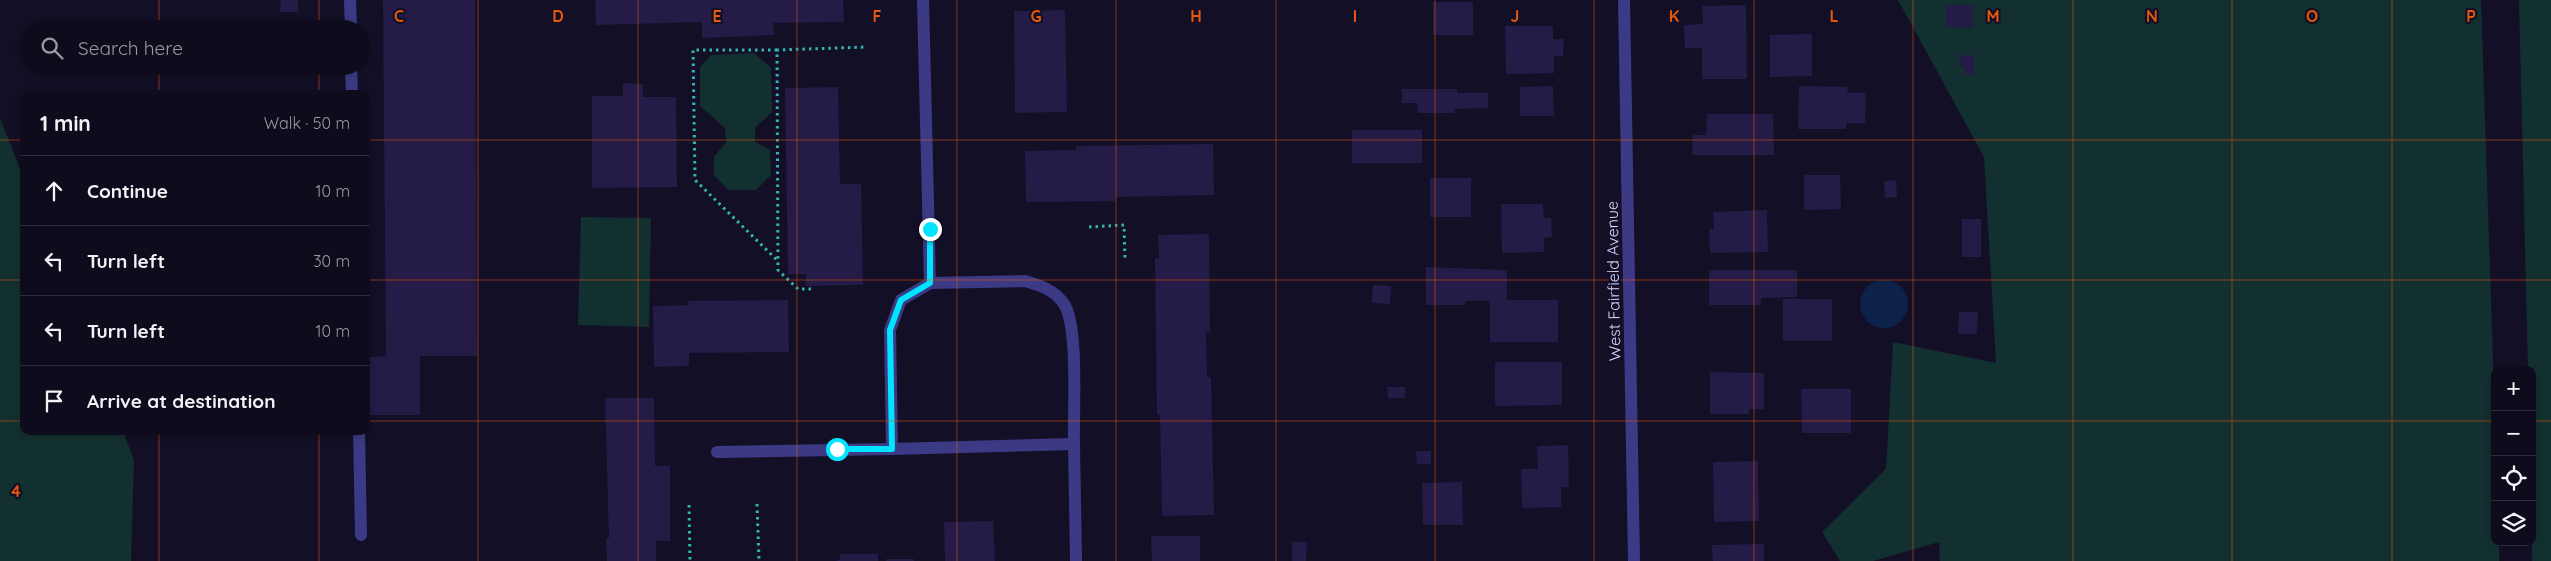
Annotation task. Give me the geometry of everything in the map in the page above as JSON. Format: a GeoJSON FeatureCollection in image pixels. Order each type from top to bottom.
{"type":"FeatureCollection","features":[{"type":"Feature","properties":{"kind":"street"},"geometry":{"type":"LineString","coordinates":[[350,0],[351,20]]}},
{"type":"Feature","properties":{"kind":"street"},"geometry":{"type":"LineString","coordinates":[[923,0],[930,283]]}},
{"type":"Feature","properties":{"kind":"street","name":"West Fairfield Avenue"},"geometry":{"type":"LineString","coordinates":[[1624,0],[1634,561]]}},
{"type":"Feature","properties":{"kind":"street"},"geometry":{"type":"LineString","coordinates":[[351,75],[352,90]]}},
{"type":"Feature","properties":{"kind":"street"},"geometry":{"type":"LineString","coordinates":[[892,449],[890,330],[901,300],[930,283],[1025,281],[1045,287],[1064,304],[1072,325],[1076,561]]}},
{"type":"Feature","properties":{"kind":"street"},"geometry":{"type":"LineString","coordinates":[[359,435],[361,535]]}},
{"type":"Feature","properties":{"kind":"street"},"geometry":{"type":"LineString","coordinates":[[718,452],[1074,444]]}},
{"type":"Feature","properties":{"kind":"path"},"geometry":{"type":"LineString","coordinates":[[778,261],[695,180],[693,50],[867,47]]}},
{"type":"Feature","properties":{"kind":"path"},"geometry":{"type":"LineString","coordinates":[[777,50],[778,270],[798,290],[811,289]]}},
{"type":"Feature","properties":{"kind":"path"},"geometry":{"type":"LineString","coordinates":[[1089,227],[1124,225],[1124,258]]}},
{"type":"Feature","properties":{"kind":"path"},"geometry":{"type":"LineString","coordinates":[[758,504],[759,561]]}},
{"type":"Feature","properties":{"kind":"path"},"geometry":{"type":"LineString","coordinates":[[689,505],[690,561]]}},
{"type":"Feature","properties":{"kind":"green space"},"geometry":{"type":"Polygon","coordinates":[[[1898,0],[2481,0],[2493,366],[2491,366],[2491,546],[2499,546],[2499,561],[1940,561],[1939,542],[1873,561],[1840,561],[1822,532],[1886,469],[1893,342],[1996,363],[1984,157],[1898,0]]]}},
{"type":"Feature","properties":{"kind":"green space"},"geometry":{"type":"Polygon","coordinates":[[[2519,0],[2551,0],[2551,561],[2532,561],[2532,546],[2536,546],[2536,366],[2528,366],[2519,0]]]}},
{"type":"Feature","properties":{"kind":"green space"},"geometry":{"type":"Polygon","coordinates":[[[754,53],[771,68],[772,112],[755,128],[755,142],[770,150],[771,175],[756,190],[728,190],[714,175],[714,157],[726,142],[725,128],[700,106],[700,67],[711,55],[754,53]]]}},
{"type":"Feature","properties":{"kind":"green space"},"geometry":{"type":"Polygon","coordinates":[[[0,118],[20,169],[20,435],[125,435],[134,460],[131,561],[0,561],[0,118]]]}},
{"type":"Feature","properties":{"kind":"green space"},"geometry":{"type":"Polygon","coordinates":[[[581,217],[651,218],[649,327],[578,325],[581,217]]]}},
{"type":"Feature","properties":{"kind":"water"},"geometry":{"type":"Polygon","coordinates":[[[1879,280],[1889,280],[1901,287],[1908,299],[1908,309],[1901,321],[1889,328],[1879,328],[1871,324],[1864,317],[1860,309],[1860,299],[1864,291],[1871,284],[1879,280]]]}},
{"type":"Feature","properties":{"kind":"building"},"geometry":{"type":"Polygon","coordinates":[[[281,0],[298,0],[298,12],[280,12],[281,0]]]}},
{"type":"Feature","properties":{"kind":"building"},"geometry":{"type":"Polygon","coordinates":[[[383,0],[475,0],[477,356],[420,356],[420,415],[370,415],[370,357],[386,356],[383,0]]]}},
{"type":"Feature","properties":{"kind":"building"},"geometry":{"type":"Polygon","coordinates":[[[595,0],[843,0],[844,22],[773,23],[774,35],[702,38],[702,22],[596,25],[595,0]]]}},
{"type":"Feature","properties":{"kind":"building"},"geometry":{"type":"Polygon","coordinates":[[[1433,2],[1473,2],[1473,35],[1433,35],[1433,2]]]}},
{"type":"Feature","properties":{"kind":"building"},"geometry":{"type":"Polygon","coordinates":[[[1746,5],[1747,79],[1702,79],[1702,48],[1685,48],[1684,25],[1703,24],[1702,6],[1746,5]]]}},
{"type":"Feature","properties":{"kind":"building"},"geometry":{"type":"Polygon","coordinates":[[[1946,5],[1973,5],[1973,28],[1946,27],[1946,5]]]}},
{"type":"Feature","properties":{"kind":"building"},"geometry":{"type":"Polygon","coordinates":[[[1065,10],[1067,112],[1015,113],[1014,11],[1065,10]]]}},
{"type":"Feature","properties":{"kind":"building"},"geometry":{"type":"Polygon","coordinates":[[[1505,26],[1553,26],[1553,39],[1564,39],[1563,56],[1554,56],[1554,73],[1506,74],[1505,26]]]}},
{"type":"Feature","properties":{"kind":"building"},"geometry":{"type":"Polygon","coordinates":[[[1812,34],[1812,76],[1770,77],[1770,35],[1812,34]]]}},
{"type":"Feature","properties":{"kind":"building"},"geometry":{"type":"Polygon","coordinates":[[[1960,55],[1974,55],[1974,74],[1964,74],[1965,67],[1960,68],[1960,55]]]}},
{"type":"Feature","properties":{"kind":"building"},"geometry":{"type":"Polygon","coordinates":[[[623,83],[643,84],[643,97],[676,97],[677,187],[592,188],[592,96],[623,96],[623,83]]]}},
{"type":"Feature","properties":{"kind":"building"},"geometry":{"type":"Polygon","coordinates":[[[1553,86],[1554,116],[1520,116],[1520,87],[1553,86]]]}},
{"type":"Feature","properties":{"kind":"building"},"geometry":{"type":"Polygon","coordinates":[[[1799,86],[1848,87],[1847,93],[1866,93],[1865,123],[1846,123],[1846,129],[1798,129],[1799,86]]]}},
{"type":"Feature","properties":{"kind":"building"},"geometry":{"type":"Polygon","coordinates":[[[838,87],[840,184],[861,184],[863,285],[806,286],[806,274],[788,274],[785,88],[838,87]]]}},
{"type":"Feature","properties":{"kind":"building"},"geometry":{"type":"Polygon","coordinates":[[[1402,89],[1457,89],[1457,93],[1488,93],[1488,108],[1455,109],[1455,113],[1418,113],[1417,103],[1402,103],[1402,89]]]}},
{"type":"Feature","properties":{"kind":"building"},"geometry":{"type":"Polygon","coordinates":[[[1707,114],[1773,114],[1774,155],[1692,155],[1693,135],[1706,135],[1707,114]]]}},
{"type":"Feature","properties":{"kind":"building"},"geometry":{"type":"Polygon","coordinates":[[[1352,130],[1422,130],[1422,163],[1352,163],[1352,130]]]}},
{"type":"Feature","properties":{"kind":"building"},"geometry":{"type":"Polygon","coordinates":[[[1213,144],[1214,195],[1115,197],[1115,201],[1026,202],[1025,151],[1076,150],[1076,146],[1213,144]]]}},
{"type":"Feature","properties":{"kind":"building"},"geometry":{"type":"Polygon","coordinates":[[[1804,175],[1840,175],[1841,209],[1804,210],[1804,175]]]}},
{"type":"Feature","properties":{"kind":"building"},"geometry":{"type":"Polygon","coordinates":[[[1430,178],[1471,178],[1471,217],[1430,217],[1430,178]]]}},
{"type":"Feature","properties":{"kind":"building"},"geometry":{"type":"Polygon","coordinates":[[[1896,180],[1897,197],[1885,198],[1884,181],[1896,180]]]}},
{"type":"Feature","properties":{"kind":"building"},"geometry":{"type":"Polygon","coordinates":[[[1501,204],[1543,204],[1544,218],[1551,218],[1552,237],[1544,238],[1544,252],[1502,253],[1501,204]]]}},
{"type":"Feature","properties":{"kind":"building"},"geometry":{"type":"Polygon","coordinates":[[[1767,210],[1768,252],[1710,253],[1709,229],[1714,229],[1713,212],[1767,210]]]}},
{"type":"Feature","properties":{"kind":"building"},"geometry":{"type":"Polygon","coordinates":[[[1962,219],[1981,219],[1981,257],[1962,257],[1962,219]]]}},
{"type":"Feature","properties":{"kind":"building"},"geometry":{"type":"Polygon","coordinates":[[[1209,234],[1210,332],[1206,332],[1207,377],[1211,377],[1214,515],[1162,516],[1160,415],[1157,415],[1155,258],[1159,258],[1158,235],[1209,234]]]}},
{"type":"Feature","properties":{"kind":"building"},"geometry":{"type":"Polygon","coordinates":[[[1426,267],[1507,270],[1507,300],[1558,300],[1558,342],[1490,342],[1490,301],[1465,301],[1465,305],[1426,305],[1426,267]]]}},
{"type":"Feature","properties":{"kind":"building"},"geometry":{"type":"Polygon","coordinates":[[[1709,270],[1797,270],[1797,297],[1761,298],[1761,305],[1709,305],[1709,270]]]}},
{"type":"Feature","properties":{"kind":"building"},"geometry":{"type":"Polygon","coordinates":[[[1373,285],[1391,286],[1390,304],[1372,303],[1373,285]]]}},
{"type":"Feature","properties":{"kind":"building"},"geometry":{"type":"Polygon","coordinates":[[[1783,299],[1832,299],[1832,341],[1783,341],[1783,299]]]}},
{"type":"Feature","properties":{"kind":"building"},"geometry":{"type":"Polygon","coordinates":[[[788,300],[789,352],[689,353],[689,366],[654,367],[653,306],[689,305],[688,301],[788,300]]]}},
{"type":"Feature","properties":{"kind":"building"},"geometry":{"type":"Polygon","coordinates":[[[1959,312],[1978,312],[1977,334],[1958,334],[1959,312]]]}},
{"type":"Feature","properties":{"kind":"building"},"geometry":{"type":"Polygon","coordinates":[[[1495,362],[1562,362],[1562,405],[1495,406],[1495,362]]]}},
{"type":"Feature","properties":{"kind":"building"},"geometry":{"type":"Polygon","coordinates":[[[1710,372],[1764,373],[1764,409],[1749,409],[1749,414],[1710,414],[1710,372]]]}},
{"type":"Feature","properties":{"kind":"building"},"geometry":{"type":"Polygon","coordinates":[[[1387,387],[1405,387],[1405,398],[1388,398],[1387,387]]]}},
{"type":"Feature","properties":{"kind":"building"},"geometry":{"type":"Polygon","coordinates":[[[1801,389],[1851,389],[1851,433],[1802,433],[1801,389]]]}},
{"type":"Feature","properties":{"kind":"building"},"geometry":{"type":"Polygon","coordinates":[[[605,398],[654,398],[655,466],[670,466],[670,541],[656,541],[656,561],[607,561],[606,538],[609,538],[605,398]]]}},
{"type":"Feature","properties":{"kind":"building"},"geometry":{"type":"Polygon","coordinates":[[[1568,445],[1569,487],[1561,487],[1561,507],[1522,508],[1521,469],[1538,469],[1537,446],[1568,445]]]}},
{"type":"Feature","properties":{"kind":"building"},"geometry":{"type":"Polygon","coordinates":[[[1416,451],[1431,451],[1431,464],[1417,464],[1416,451]]]}},
{"type":"Feature","properties":{"kind":"building"},"geometry":{"type":"Polygon","coordinates":[[[1758,461],[1759,521],[1714,522],[1713,462],[1758,461]]]}},
{"type":"Feature","properties":{"kind":"building"},"geometry":{"type":"Polygon","coordinates":[[[1462,482],[1463,525],[1423,525],[1422,483],[1462,482]]]}},
{"type":"Feature","properties":{"kind":"building"},"geometry":{"type":"Polygon","coordinates":[[[993,521],[995,561],[945,561],[944,522],[993,521]]]}},
{"type":"Feature","properties":{"kind":"building"},"geometry":{"type":"Polygon","coordinates":[[[1151,536],[1200,536],[1200,561],[1152,561],[1151,536]]]}},
{"type":"Feature","properties":{"kind":"building"},"geometry":{"type":"Polygon","coordinates":[[[1292,542],[1307,542],[1306,561],[1292,561],[1292,542]]]}},
{"type":"Feature","properties":{"kind":"building"},"geometry":{"type":"Polygon","coordinates":[[[1764,544],[1764,561],[1713,561],[1712,545],[1764,544]]]}},
{"type":"Feature","properties":{"kind":"building"},"geometry":{"type":"Polygon","coordinates":[[[840,554],[878,554],[878,561],[836,561],[840,559],[840,554]]]}},
{"type":"Feature","properties":{"kind":"building"},"geometry":{"type":"Polygon","coordinates":[[[886,559],[914,559],[914,561],[886,561],[886,559]]]}},
{"type":"Feature","properties":{"kind":"route"},"geometry":{"type":"LineString","coordinates":[[837,449],[892,449],[890,330],[901,300],[930,283],[930,229]]}}]}
